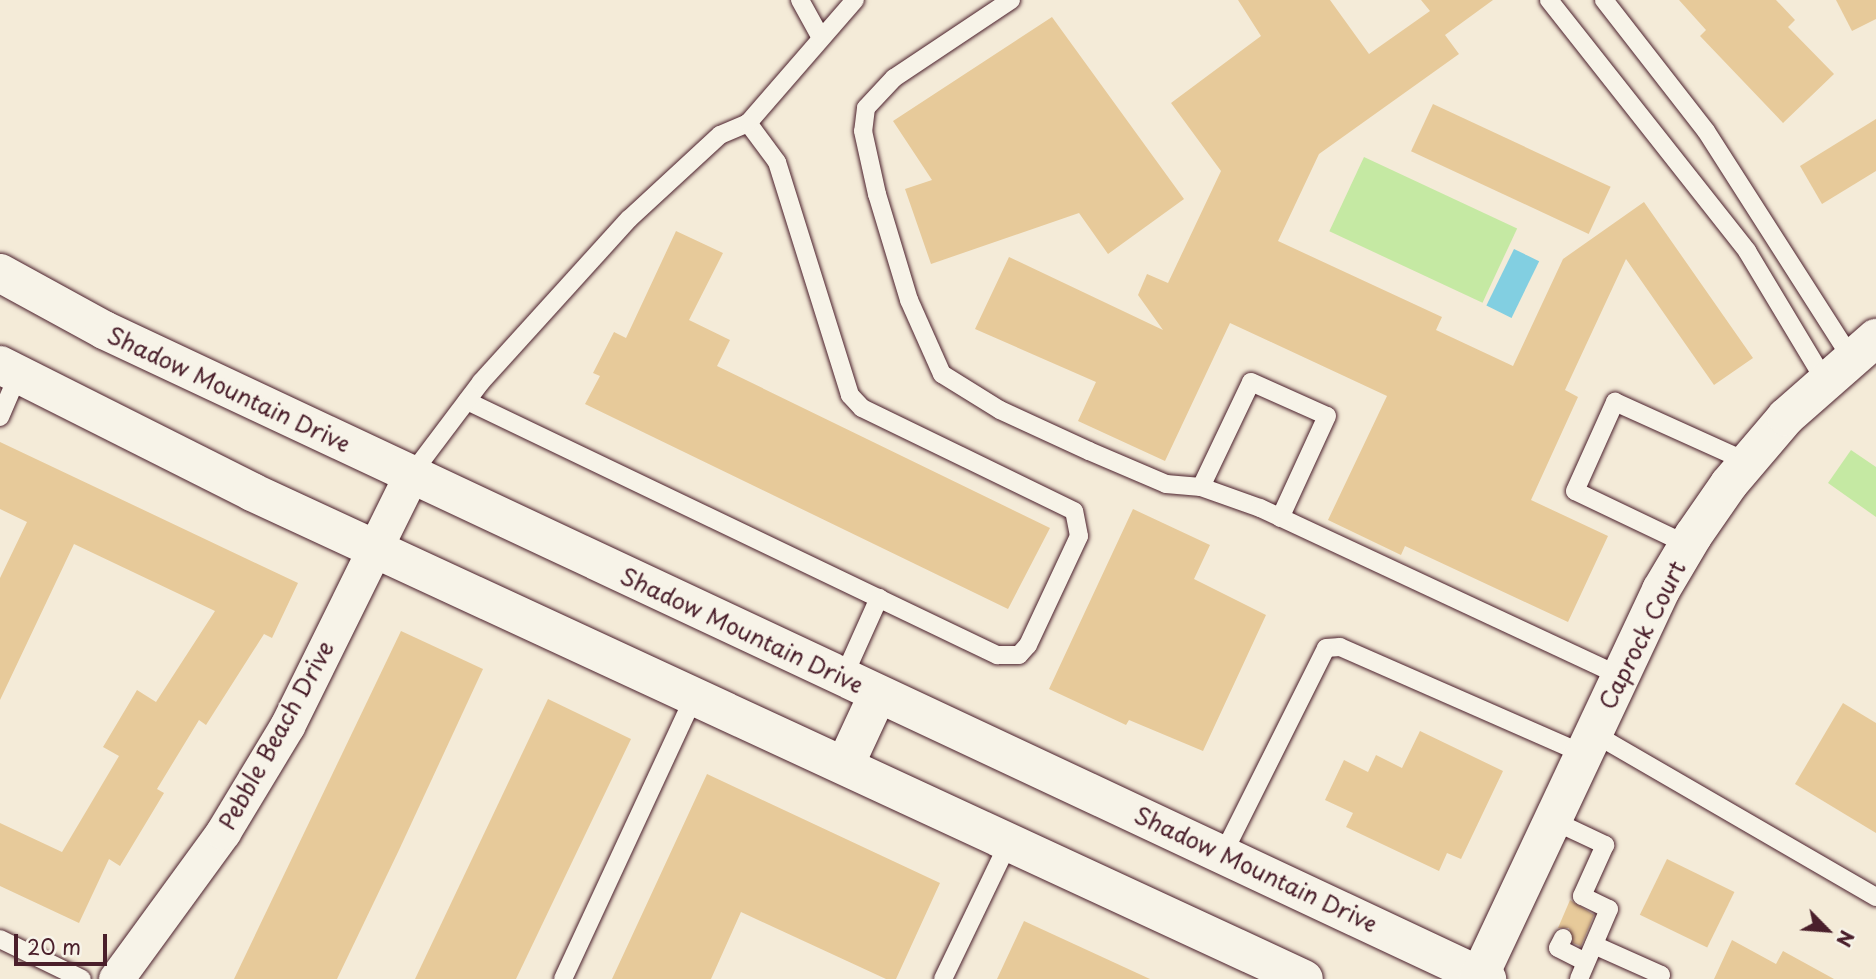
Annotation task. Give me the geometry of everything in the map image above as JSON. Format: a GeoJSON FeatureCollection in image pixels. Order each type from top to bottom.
{"type":"FeatureCollection","features":[{"type":"Feature","properties":{"kind":"main road","name":"Shadow Mountain Drive"},"geometry":{"type":"LineString","coordinates":[[0,273],[104,330],[1223,854],[1481,978]]}},
{"type":"Feature","properties":{"kind":"main road","name":"Caprock Court"},"geometry":{"type":"LineString","coordinates":[[1481,978],[1620,676],[1688,544],[1748,462],[1851,359]]}},
{"type":"Feature","properties":{"kind":"main road"},"geometry":{"type":"LineString","coordinates":[[9,370],[376,548],[1304,979]]}},
{"type":"Feature","properties":{"kind":"main road"},"geometry":{"type":"LineString","coordinates":[[845,765],[878,694]]}},
{"type":"Feature","properties":{"kind":"street","name":"Pebble Beach Drive"},"geometry":{"type":"LineString","coordinates":[[116,979],[223,831],[287,726],[411,475]]}},
{"type":"Feature","properties":{"kind":"lane"},"geometry":{"type":"LineString","coordinates":[[800,0],[821,38]]}},
{"type":"Feature","properties":{"kind":"lane"},"geometry":{"type":"LineString","coordinates":[[411,475],[467,401],[629,219],[720,135],[748,123],[855,0]]}},
{"type":"Feature","properties":{"kind":"lane"},"geometry":{"type":"LineString","coordinates":[[1011,0],[894,78],[866,108],[863,131],[877,194],[909,299],[942,374],[958,387],[1166,484],[1201,487],[1280,518],[1620,676]]}},
{"type":"Feature","properties":{"kind":"lane"},"geometry":{"type":"LineString","coordinates":[[1549,0],[1747,251],[1851,359]]}},
{"type":"Feature","properties":{"kind":"lane"},"geometry":{"type":"LineString","coordinates":[[1604,0],[1706,131],[1851,359]]}},
{"type":"Feature","properties":{"kind":"lane"},"geometry":{"type":"LineString","coordinates":[[467,401],[997,655],[1019,655],[1028,645],[1079,536],[1074,512],[862,408],[850,395],[777,162],[748,123]]}},
{"type":"Feature","properties":{"kind":"lane"},"geometry":{"type":"LineString","coordinates":[[0,417],[9,370]]}},
{"type":"Feature","properties":{"kind":"lane"},"geometry":{"type":"LineString","coordinates":[[1201,487],[1251,382],[1327,416],[1280,518]]}},
{"type":"Feature","properties":{"kind":"lane"},"geometry":{"type":"LineString","coordinates":[[1688,544],[1575,491],[1615,402],[1748,462]]}},
{"type":"Feature","properties":{"kind":"lane"},"geometry":{"type":"LineString","coordinates":[[843,678],[879,598]]}},
{"type":"Feature","properties":{"kind":"lane"},"geometry":{"type":"LineString","coordinates":[[1223,854],[1326,648],[1340,647],[1589,743],[1876,897]]}},
{"type":"Feature","properties":{"kind":"lane"},"geometry":{"type":"LineString","coordinates":[[563,979],[695,695]]}},
{"type":"Feature","properties":{"kind":"lane"},"geometry":{"type":"LineString","coordinates":[[1552,820],[1605,845],[1580,900],[1609,909],[1579,979]]}},
{"type":"Feature","properties":{"kind":"lane"},"geometry":{"type":"LineString","coordinates":[[943,979],[1009,842]]}},
{"type":"Feature","properties":{"kind":"lane"},"geometry":{"type":"LineString","coordinates":[[1563,938],[1558,948],[1590,953],[1661,975],[1659,979]]}},
{"type":"Feature","properties":{"kind":"lane"},"geometry":{"type":"LineString","coordinates":[[0,939],[82,979]]}},
{"type":"Feature","properties":{"kind":"green space"},"geometry":{"type":"Polygon","coordinates":[[[1364,157],[1517,228],[1483,303],[1329,231],[1364,157]]]}},
{"type":"Feature","properties":{"kind":"green space"},"geometry":{"type":"Polygon","coordinates":[[[1851,450],[1876,467],[1876,517],[1828,483],[1851,450]]]}},
{"type":"Feature","properties":{"kind":"water"},"geometry":{"type":"Polygon","coordinates":[[[1514,249],[1539,261],[1512,318],[1486,306],[1514,249]]]}},
{"type":"Feature","properties":{"kind":"building"},"geometry":{"type":"Polygon","coordinates":[[[1238,0],[1330,0],[1369,54],[1430,11],[1421,0],[1493,0],[1445,35],[1459,54],[1319,154],[1278,241],[1442,317],[1436,330],[1513,366],[1563,259],[1644,202],[1753,358],[1714,385],[1626,259],[1565,390],[1578,397],[1531,500],[1608,536],[1568,622],[1405,546],[1401,555],[1328,520],[1387,396],[1230,323],[1165,461],[1078,421],[1096,382],[975,329],[1009,257],[1163,330],[1138,295],[1147,274],[1168,283],[1221,171],[1171,103],[1261,36],[1238,0]]]}},
{"type":"Feature","properties":{"kind":"building"},"geometry":{"type":"Polygon","coordinates":[[[1679,0],[1776,0],[1795,20],[1788,27],[1834,74],[1783,123],[1700,36],[1706,30],[1679,0]]]}},
{"type":"Feature","properties":{"kind":"building"},"geometry":{"type":"Polygon","coordinates":[[[1836,0],[1876,0],[1876,19],[1852,31],[1836,0]]]}},
{"type":"Feature","properties":{"kind":"building"},"geometry":{"type":"Polygon","coordinates":[[[1052,17],[1184,199],[1108,254],[1079,213],[931,264],[905,189],[932,180],[893,121],[1052,17]]]}},
{"type":"Feature","properties":{"kind":"building"},"geometry":{"type":"Polygon","coordinates":[[[1433,104],[1611,187],[1589,234],[1411,151],[1433,104]]]}},
{"type":"Feature","properties":{"kind":"building"},"geometry":{"type":"Polygon","coordinates":[[[1876,119],[1876,171],[1822,204],[1800,166],[1876,119]]]}},
{"type":"Feature","properties":{"kind":"building"},"geometry":{"type":"Polygon","coordinates":[[[676,231],[723,253],[689,320],[730,340],[717,366],[1050,528],[1008,609],[585,404],[600,376],[593,373],[614,332],[626,338],[676,231]]]}},
{"type":"Feature","properties":{"kind":"building"},"geometry":{"type":"Polygon","coordinates":[[[0,442],[298,583],[272,638],[264,634],[206,725],[199,720],[157,789],[164,793],[120,866],[109,859],[79,923],[0,886],[0,823],[62,852],[119,756],[103,747],[137,690],[156,702],[215,611],[74,544],[0,700],[0,578],[27,522],[0,509],[0,442]]]}},
{"type":"Feature","properties":{"kind":"building"},"geometry":{"type":"Polygon","coordinates":[[[1133,509],[1210,545],[1194,579],[1266,615],[1203,751],[1129,720],[1126,725],[1049,689],[1133,509]]]}},
{"type":"Feature","properties":{"kind":"building"},"geometry":{"type":"Polygon","coordinates":[[[401,631],[483,669],[399,850],[337,979],[234,979],[401,631]]]}},
{"type":"Feature","properties":{"kind":"building"},"geometry":{"type":"Polygon","coordinates":[[[548,699],[631,739],[516,979],[415,979],[548,699]]]}},
{"type":"Feature","properties":{"kind":"building"},"geometry":{"type":"Polygon","coordinates":[[[1843,703],[1876,723],[1876,833],[1795,784],[1843,703]]]}},
{"type":"Feature","properties":{"kind":"building"},"geometry":{"type":"Polygon","coordinates":[[[1420,731],[1503,771],[1461,859],[1447,853],[1439,871],[1346,827],[1353,813],[1325,800],[1344,760],[1368,772],[1376,755],[1402,768],[1420,731]]]}},
{"type":"Feature","properties":{"kind":"building"},"geometry":{"type":"Polygon","coordinates":[[[707,774],[940,883],[896,979],[886,979],[741,912],[711,979],[612,979],[707,774]]]}},
{"type":"Feature","properties":{"kind":"building"},"geometry":{"type":"Polygon","coordinates":[[[1667,859],[1734,892],[1707,948],[1640,915],[1667,859]]]}},
{"type":"Feature","properties":{"kind":"building"},"geometry":{"type":"Polygon","coordinates":[[[1570,900],[1594,915],[1581,946],[1573,943],[1569,928],[1558,928],[1570,900]]]}},
{"type":"Feature","properties":{"kind":"building"},"geometry":{"type":"Polygon","coordinates":[[[1024,921],[1150,979],[997,979],[1024,921]]]}},
{"type":"Feature","properties":{"kind":"building"},"geometry":{"type":"Polygon","coordinates":[[[1732,940],[1776,964],[1783,951],[1834,979],[1714,979],[1732,940]]]}}]}
